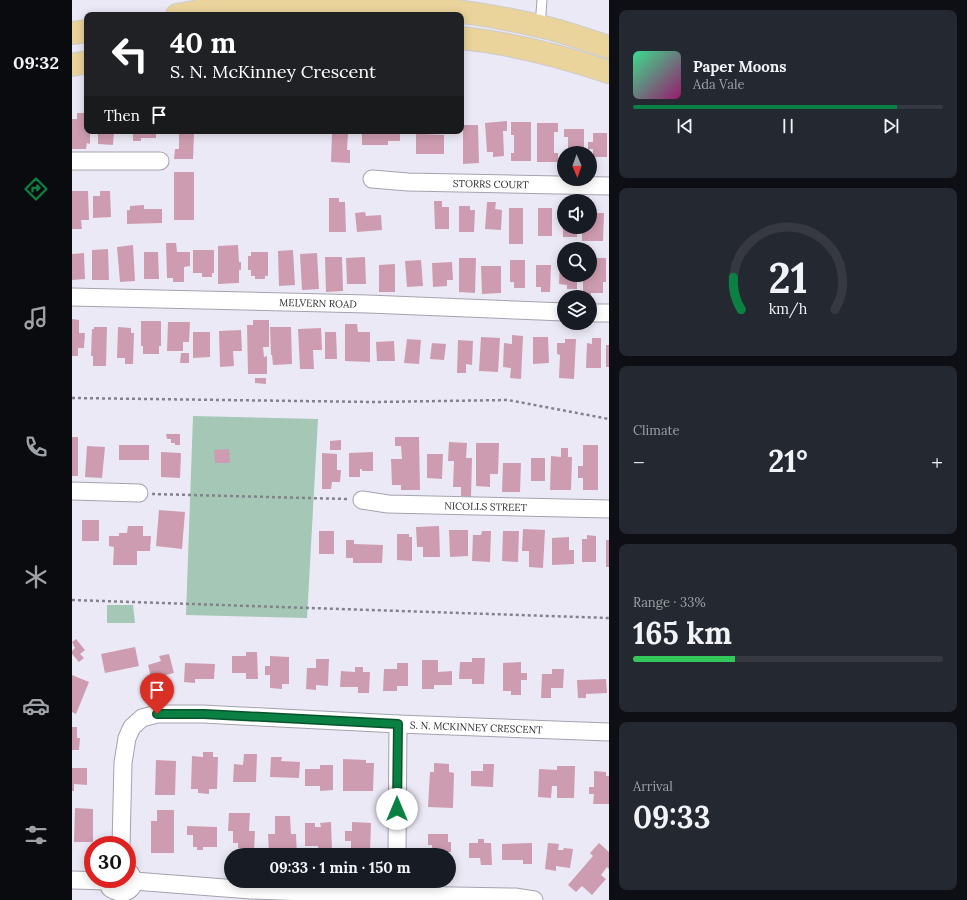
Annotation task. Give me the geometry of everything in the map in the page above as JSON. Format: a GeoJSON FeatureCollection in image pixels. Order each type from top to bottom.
{"type":"FeatureCollection","features":[{"type":"Feature","properties":{"kind":"highway"},"geometry":{"type":"LineString","coordinates":[[190,12],[231,3],[402,3],[457,10],[540,26],[609,47]]}},
{"type":"Feature","properties":{"kind":"highway"},"geometry":{"type":"LineString","coordinates":[[72,33],[84,31]]}},
{"type":"Feature","properties":{"kind":"highway"},"geometry":{"type":"LineString","coordinates":[[464,38],[509,46],[577,62],[609,72]]}},
{"type":"Feature","properties":{"kind":"highway"},"geometry":{"type":"LineString","coordinates":[[72,65],[84,63]]}},
{"type":"Feature","properties":{"kind":"street"},"geometry":{"type":"LineString","coordinates":[[72,161],[160,161]]}},
{"type":"Feature","properties":{"kind":"street","name":"STORRS COURT"},"geometry":{"type":"LineString","coordinates":[[372,179],[408,182],[609,186]]}},
{"type":"Feature","properties":{"kind":"street","name":"MELVERN ROAD"},"geometry":{"type":"LineString","coordinates":[[72,297],[368,304],[557,312]]}},
{"type":"Feature","properties":{"kind":"street"},"geometry":{"type":"LineString","coordinates":[[597,313],[609,314]]}},
{"type":"Feature","properties":{"kind":"street"},"geometry":{"type":"LineString","coordinates":[[72,491],[139,494]]}},
{"type":"Feature","properties":{"kind":"street","name":"NICOLLS STREET"},"geometry":{"type":"LineString","coordinates":[[362,500],[388,504],[609,509]]}},
{"type":"Feature","properties":{"kind":"street","name":"S. N. MCKINNEY CRESCENT"},"geometry":{"type":"LineString","coordinates":[[121,836],[124,751],[128,734],[132,727],[142,718],[157,714],[177,713],[398,724],[609,732]]}},
{"type":"Feature","properties":{"kind":"street"},"geometry":{"type":"LineString","coordinates":[[397,848],[398,724]]}},
{"type":"Feature","properties":{"kind":"street"},"geometry":{"type":"LineString","coordinates":[[136,877],[224,887]]}},
{"type":"Feature","properties":{"kind":"street"},"geometry":{"type":"LineString","coordinates":[[72,880],[84,880]]}},
{"type":"Feature","properties":{"kind":"street"},"geometry":{"type":"LineString","coordinates":[[110,888],[116,893],[124,893],[131,888]]}},
{"type":"Feature","properties":{"kind":"street"},"geometry":{"type":"LineString","coordinates":[[234,888],[251,890],[397,888],[515,897],[534,900]]}},
{"type":"Feature","properties":{"kind":"lane"},"geometry":{"type":"LineString","coordinates":[[540,26],[542,0]]}},
{"type":"Feature","properties":{"kind":"path"},"geometry":{"type":"LineString","coordinates":[[72,398],[367,402],[508,400],[609,419]]}},
{"type":"Feature","properties":{"kind":"path"},"geometry":{"type":"LineString","coordinates":[[139,494],[362,500]]}},
{"type":"Feature","properties":{"kind":"path"},"geometry":{"type":"LineString","coordinates":[[72,600],[609,618]]}},
{"type":"Feature","properties":{"kind":"green space"},"geometry":{"type":"Polygon","coordinates":[[[193,416],[318,419],[307,618],[186,615],[193,416]]]}},
{"type":"Feature","properties":{"kind":"green space"},"geometry":{"type":"Polygon","coordinates":[[[107,605],[133,605],[135,623],[107,623],[107,605]]]}},
{"type":"Feature","properties":{"kind":"building"},"geometry":{"type":"Polygon","coordinates":[[[77,113],[84,113],[84,134],[90,134],[90,144],[87,143],[86,149],[72,149],[72,119],[77,119],[77,113]]]}},
{"type":"Feature","properties":{"kind":"building"},"geometry":{"type":"Polygon","coordinates":[[[507,121],[507,131],[503,131],[504,156],[493,157],[493,152],[487,152],[485,123],[507,121]]]}},
{"type":"Feature","properties":{"kind":"building"},"geometry":{"type":"Polygon","coordinates":[[[511,122],[531,122],[531,161],[511,161],[511,153],[514,153],[514,135],[511,135],[511,122]]]}},
{"type":"Feature","properties":{"kind":"building"},"geometry":{"type":"Polygon","coordinates":[[[537,123],[558,123],[558,132],[554,132],[554,153],[557,153],[557,162],[537,162],[537,123]]]}},
{"type":"Feature","properties":{"kind":"building"},"geometry":{"type":"Polygon","coordinates":[[[464,125],[478,125],[479,163],[463,164],[464,125]]]}},
{"type":"Feature","properties":{"kind":"building"},"geometry":{"type":"Polygon","coordinates":[[[564,129],[584,129],[584,146],[568,146],[568,137],[564,137],[564,129]]]}},
{"type":"Feature","properties":{"kind":"building"},"geometry":{"type":"Polygon","coordinates":[[[593,133],[607,133],[607,157],[597,157],[597,146],[588,146],[588,142],[593,142],[593,133]]]}},
{"type":"Feature","properties":{"kind":"building"},"geometry":{"type":"Polygon","coordinates":[[[98,134],[114,134],[113,145],[98,144],[98,134]]]}},
{"type":"Feature","properties":{"kind":"building"},"geometry":{"type":"Polygon","coordinates":[[[133,134],[156,134],[156,138],[141,138],[141,141],[133,141],[133,134]]]}},
{"type":"Feature","properties":{"kind":"building"},"geometry":{"type":"Polygon","coordinates":[[[179,134],[194,134],[193,159],[174,159],[175,149],[179,149],[179,134]]]}},
{"type":"Feature","properties":{"kind":"building"},"geometry":{"type":"Polygon","coordinates":[[[332,134],[348,134],[347,150],[350,150],[350,163],[331,162],[332,134]]]}},
{"type":"Feature","properties":{"kind":"building"},"geometry":{"type":"Polygon","coordinates":[[[362,134],[400,134],[400,141],[388,141],[388,145],[362,145],[362,134]]]}},
{"type":"Feature","properties":{"kind":"building"},"geometry":{"type":"Polygon","coordinates":[[[416,134],[444,135],[444,154],[416,154],[416,134]]]}},
{"type":"Feature","properties":{"kind":"building"},"geometry":{"type":"Polygon","coordinates":[[[174,172],[194,172],[194,220],[174,220],[174,172]]]}},
{"type":"Feature","properties":{"kind":"building"},"geometry":{"type":"Polygon","coordinates":[[[72,191],[88,191],[89,220],[81,220],[82,229],[72,229],[72,191]]]}},
{"type":"Feature","properties":{"kind":"building"},"geometry":{"type":"Polygon","coordinates":[[[100,191],[110,191],[111,217],[93,218],[93,196],[100,196],[100,191]]]}},
{"type":"Feature","properties":{"kind":"building"},"geometry":{"type":"Polygon","coordinates":[[[329,198],[339,198],[339,202],[345,202],[346,232],[329,232],[329,198]]]}},
{"type":"Feature","properties":{"kind":"building"},"geometry":{"type":"Polygon","coordinates":[[[434,201],[442,201],[442,207],[449,207],[449,229],[435,229],[434,201]]]}},
{"type":"Feature","properties":{"kind":"building"},"geometry":{"type":"Polygon","coordinates":[[[487,202],[496,202],[495,209],[502,210],[501,230],[485,229],[487,202]]]}},
{"type":"Feature","properties":{"kind":"building"},"geometry":{"type":"Polygon","coordinates":[[[144,205],[144,209],[162,209],[162,223],[127,224],[127,210],[130,210],[130,206],[144,205]]]}},
{"type":"Feature","properties":{"kind":"building"},"geometry":{"type":"Polygon","coordinates":[[[459,206],[470,206],[470,210],[475,210],[474,232],[459,232],[459,206]]]}},
{"type":"Feature","properties":{"kind":"building"},"geometry":{"type":"Polygon","coordinates":[[[509,208],[523,208],[523,244],[509,244],[509,208]]]}},
{"type":"Feature","properties":{"kind":"building"},"geometry":{"type":"Polygon","coordinates":[[[538,208],[552,208],[552,236],[538,236],[538,208]]]}},
{"type":"Feature","properties":{"kind":"building"},"geometry":{"type":"Polygon","coordinates":[[[365,212],[366,216],[381,215],[382,230],[357,232],[355,213],[365,212]]]}},
{"type":"Feature","properties":{"kind":"building"},"geometry":{"type":"Polygon","coordinates":[[[597,213],[604,213],[603,241],[582,241],[582,234],[597,234],[597,213]]]}},
{"type":"Feature","properties":{"kind":"building"},"geometry":{"type":"Polygon","coordinates":[[[563,234],[577,234],[577,237],[563,237],[563,234]]]}},
{"type":"Feature","properties":{"kind":"building"},"geometry":{"type":"Polygon","coordinates":[[[166,243],[176,243],[177,252],[190,252],[190,266],[184,267],[184,282],[173,282],[173,278],[167,278],[166,243]]]}},
{"type":"Feature","properties":{"kind":"building"},"geometry":{"type":"Polygon","coordinates":[[[133,245],[135,281],[120,282],[117,247],[133,245]]]}},
{"type":"Feature","properties":{"kind":"building"},"geometry":{"type":"Polygon","coordinates":[[[238,245],[239,262],[241,262],[241,270],[239,270],[239,283],[218,284],[218,246],[238,245]]]}},
{"type":"Feature","properties":{"kind":"building"},"geometry":{"type":"Polygon","coordinates":[[[108,249],[109,280],[92,280],[92,250],[108,249]]]}},
{"type":"Feature","properties":{"kind":"building"},"geometry":{"type":"Polygon","coordinates":[[[193,250],[214,250],[214,273],[212,273],[212,277],[202,277],[202,273],[193,273],[193,250]]]}},
{"type":"Feature","properties":{"kind":"building"},"geometry":{"type":"Polygon","coordinates":[[[293,250],[295,285],[279,286],[278,251],[293,250]]]}},
{"type":"Feature","properties":{"kind":"building"},"geometry":{"type":"Polygon","coordinates":[[[144,252],[158,252],[159,279],[144,279],[144,252]]]}},
{"type":"Feature","properties":{"kind":"building"},"geometry":{"type":"Polygon","coordinates":[[[251,252],[268,252],[268,276],[265,276],[265,279],[255,279],[255,276],[251,276],[251,270],[248,270],[248,256],[251,256],[251,252]]]}},
{"type":"Feature","properties":{"kind":"building"},"geometry":{"type":"Polygon","coordinates":[[[84,253],[85,279],[72,280],[72,254],[84,253]]]}},
{"type":"Feature","properties":{"kind":"building"},"geometry":{"type":"Polygon","coordinates":[[[317,253],[319,289],[302,290],[300,254],[317,253]]]}},
{"type":"Feature","properties":{"kind":"building"},"geometry":{"type":"Polygon","coordinates":[[[325,257],[342,257],[343,291],[326,292],[325,257]]]}},
{"type":"Feature","properties":{"kind":"building"},"geometry":{"type":"Polygon","coordinates":[[[365,257],[366,284],[347,284],[346,258],[365,257]]]}},
{"type":"Feature","properties":{"kind":"building"},"geometry":{"type":"Polygon","coordinates":[[[459,258],[476,258],[475,293],[459,292],[459,258]]]}},
{"type":"Feature","properties":{"kind":"building"},"geometry":{"type":"Polygon","coordinates":[[[597,258],[606,258],[606,282],[603,282],[603,293],[597,293],[597,290],[583,290],[583,282],[597,282],[597,258]]]}},
{"type":"Feature","properties":{"kind":"building"},"geometry":{"type":"Polygon","coordinates":[[[421,260],[423,286],[407,287],[405,261],[421,260]]]}},
{"type":"Feature","properties":{"kind":"building"},"geometry":{"type":"Polygon","coordinates":[[[510,260],[525,260],[525,288],[514,288],[514,282],[510,282],[510,260]]]}},
{"type":"Feature","properties":{"kind":"building"},"geometry":{"type":"Polygon","coordinates":[[[452,262],[453,280],[447,280],[447,286],[433,287],[432,263],[452,262]]]}},
{"type":"Feature","properties":{"kind":"building"},"geometry":{"type":"Polygon","coordinates":[[[395,264],[395,292],[379,292],[379,265],[395,264]]]}},
{"type":"Feature","properties":{"kind":"building"},"geometry":{"type":"Polygon","coordinates":[[[536,265],[551,265],[550,292],[541,292],[541,287],[536,287],[536,265]]]}},
{"type":"Feature","properties":{"kind":"building"},"geometry":{"type":"Polygon","coordinates":[[[481,266],[501,266],[501,293],[482,294],[481,266]]]}},
{"type":"Feature","properties":{"kind":"building"},"geometry":{"type":"Polygon","coordinates":[[[559,282],[577,282],[577,289],[567,289],[567,285],[559,284],[559,282]]]}},
{"type":"Feature","properties":{"kind":"building"},"geometry":{"type":"Polygon","coordinates":[[[72,319],[79,320],[79,333],[85,333],[84,348],[78,348],[78,356],[72,356],[72,319]]]}},
{"type":"Feature","properties":{"kind":"building"},"geometry":{"type":"Polygon","coordinates":[[[253,320],[269,320],[269,347],[263,347],[264,357],[267,356],[267,374],[248,374],[247,325],[253,325],[253,320]]]}},
{"type":"Feature","properties":{"kind":"building"},"geometry":{"type":"Polygon","coordinates":[[[141,321],[161,321],[161,346],[159,346],[159,354],[143,354],[143,346],[141,346],[141,321]]]}},
{"type":"Feature","properties":{"kind":"building"},"geometry":{"type":"Polygon","coordinates":[[[168,322],[190,322],[189,342],[183,342],[183,351],[167,351],[168,322]]]}},
{"type":"Feature","properties":{"kind":"building"},"geometry":{"type":"Polygon","coordinates":[[[345,324],[357,324],[358,332],[370,332],[370,362],[345,361],[345,324]]]}},
{"type":"Feature","properties":{"kind":"building"},"geometry":{"type":"Polygon","coordinates":[[[94,327],[107,327],[106,366],[93,366],[93,356],[91,356],[92,329],[94,329],[94,327]]]}},
{"type":"Feature","properties":{"kind":"building"},"geometry":{"type":"Polygon","coordinates":[[[118,327],[131,328],[131,333],[134,333],[133,364],[125,364],[125,358],[117,358],[118,327]]]}},
{"type":"Feature","properties":{"kind":"building"},"geometry":{"type":"Polygon","coordinates":[[[270,327],[291,327],[292,364],[273,365],[271,355],[270,327]]]}},
{"type":"Feature","properties":{"kind":"building"},"geometry":{"type":"Polygon","coordinates":[[[321,328],[322,350],[313,350],[314,369],[300,369],[298,329],[321,328]]]}},
{"type":"Feature","properties":{"kind":"building"},"geometry":{"type":"Polygon","coordinates":[[[241,330],[242,351],[233,351],[234,366],[220,367],[219,331],[241,330]]]}},
{"type":"Feature","properties":{"kind":"building"},"geometry":{"type":"Polygon","coordinates":[[[193,332],[210,332],[210,357],[193,358],[193,332]]]}},
{"type":"Feature","properties":{"kind":"building"},"geometry":{"type":"Polygon","coordinates":[[[325,332],[336,332],[337,359],[325,359],[325,332]]]}},
{"type":"Feature","properties":{"kind":"building"},"geometry":{"type":"Polygon","coordinates":[[[512,335],[523,336],[521,379],[510,378],[511,368],[503,367],[504,343],[512,344],[512,335]]]}},
{"type":"Feature","properties":{"kind":"building"},"geometry":{"type":"Polygon","coordinates":[[[481,337],[500,338],[498,372],[479,371],[481,337]]]}},
{"type":"Feature","properties":{"kind":"building"},"geometry":{"type":"Polygon","coordinates":[[[533,337],[548,337],[549,363],[533,364],[533,337]]]}},
{"type":"Feature","properties":{"kind":"building"},"geometry":{"type":"Polygon","coordinates":[[[592,338],[601,338],[601,368],[586,368],[587,343],[592,344],[592,338]]]}},
{"type":"Feature","properties":{"kind":"building"},"geometry":{"type":"Polygon","coordinates":[[[407,339],[421,340],[419,364],[404,363],[407,339]]]}},
{"type":"Feature","properties":{"kind":"building"},"geometry":{"type":"Polygon","coordinates":[[[565,339],[576,339],[574,379],[559,378],[560,355],[557,354],[557,343],[565,343],[565,339]]]}},
{"type":"Feature","properties":{"kind":"building"},"geometry":{"type":"Polygon","coordinates":[[[458,340],[473,341],[472,365],[466,364],[466,373],[457,373],[458,340]]]}},
{"type":"Feature","properties":{"kind":"building"},"geometry":{"type":"Polygon","coordinates":[[[394,341],[395,361],[377,361],[376,342],[394,341]]]}},
{"type":"Feature","properties":{"kind":"building"},"geometry":{"type":"Polygon","coordinates":[[[432,343],[446,344],[444,360],[430,359],[432,343]]]}},
{"type":"Feature","properties":{"kind":"building"},"geometry":{"type":"Polygon","coordinates":[[[606,345],[609,345],[609,367],[606,367],[606,345]]]}},
{"type":"Feature","properties":{"kind":"building"},"geometry":{"type":"Polygon","coordinates":[[[181,353],[189,353],[189,363],[180,363],[181,353]]]}},
{"type":"Feature","properties":{"kind":"building"},"geometry":{"type":"Polygon","coordinates":[[[255,378],[266,378],[266,384],[255,383],[255,378]]]}},
{"type":"Feature","properties":{"kind":"building"},"geometry":{"type":"Polygon","coordinates":[[[166,434],[180,434],[180,445],[171,443],[171,439],[167,439],[166,434]]]}},
{"type":"Feature","properties":{"kind":"building"},"geometry":{"type":"Polygon","coordinates":[[[72,437],[78,437],[78,476],[72,476],[72,437]]]}},
{"type":"Feature","properties":{"kind":"building"},"geometry":{"type":"Polygon","coordinates":[[[395,437],[419,437],[420,490],[401,490],[401,485],[392,485],[391,459],[402,459],[401,446],[395,446],[395,437]]]}},
{"type":"Feature","properties":{"kind":"building"},"geometry":{"type":"Polygon","coordinates":[[[341,440],[341,450],[330,450],[330,441],[341,440]]]}},
{"type":"Feature","properties":{"kind":"building"},"geometry":{"type":"Polygon","coordinates":[[[449,442],[467,443],[466,458],[472,458],[471,497],[461,496],[461,487],[453,487],[454,461],[448,461],[449,442]]]}},
{"type":"Feature","properties":{"kind":"building"},"geometry":{"type":"Polygon","coordinates":[[[476,443],[499,443],[498,474],[490,474],[490,487],[476,486],[476,443]]]}},
{"type":"Feature","properties":{"kind":"building"},"geometry":{"type":"Polygon","coordinates":[[[119,445],[149,445],[149,460],[119,460],[119,445]]]}},
{"type":"Feature","properties":{"kind":"building"},"geometry":{"type":"Polygon","coordinates":[[[583,445],[598,445],[598,490],[583,490],[583,478],[578,478],[578,466],[583,466],[583,445]]]}},
{"type":"Feature","properties":{"kind":"building"},"geometry":{"type":"Polygon","coordinates":[[[87,446],[105,447],[102,478],[85,477],[87,446]]]}},
{"type":"Feature","properties":{"kind":"building"},"geometry":{"type":"Polygon","coordinates":[[[561,448],[568,448],[568,457],[572,457],[571,490],[550,490],[551,456],[561,457],[561,448]]]}},
{"type":"Feature","properties":{"kind":"building"},"geometry":{"type":"Polygon","coordinates":[[[229,449],[230,463],[215,463],[214,450],[229,449]]]}},
{"type":"Feature","properties":{"kind":"building"},"geometry":{"type":"Polygon","coordinates":[[[161,452],[181,453],[180,478],[161,477],[161,452]]]}},
{"type":"Feature","properties":{"kind":"building"},"geometry":{"type":"Polygon","coordinates":[[[373,452],[373,471],[362,471],[362,469],[360,469],[360,477],[349,477],[349,453],[373,452]]]}},
{"type":"Feature","properties":{"kind":"building"},"geometry":{"type":"Polygon","coordinates":[[[322,453],[337,454],[337,470],[341,470],[340,482],[332,482],[331,489],[322,489],[322,453]]]}},
{"type":"Feature","properties":{"kind":"building"},"geometry":{"type":"Polygon","coordinates":[[[427,454],[443,454],[442,479],[427,478],[427,454]]]}},
{"type":"Feature","properties":{"kind":"building"},"geometry":{"type":"Polygon","coordinates":[[[531,458],[545,458],[545,481],[531,481],[531,458]]]}},
{"type":"Feature","properties":{"kind":"building"},"geometry":{"type":"Polygon","coordinates":[[[503,463],[521,463],[520,492],[502,492],[503,463]]]}},
{"type":"Feature","properties":{"kind":"building"},"geometry":{"type":"Polygon","coordinates":[[[159,510],[185,512],[182,549],[156,546],[159,510]]]}},
{"type":"Feature","properties":{"kind":"building"},"geometry":{"type":"Polygon","coordinates":[[[82,520],[99,520],[99,541],[82,541],[82,520]]]}},
{"type":"Feature","properties":{"kind":"building"},"geometry":{"type":"Polygon","coordinates":[[[128,526],[143,526],[143,536],[151,536],[150,551],[137,551],[137,565],[113,565],[114,547],[109,546],[109,536],[119,536],[119,533],[127,533],[128,526]]]}},
{"type":"Feature","properties":{"kind":"building"},"geometry":{"type":"Polygon","coordinates":[[[439,526],[440,557],[423,557],[423,547],[417,547],[416,527],[439,526]]]}},
{"type":"Feature","properties":{"kind":"building"},"geometry":{"type":"Polygon","coordinates":[[[523,529],[545,530],[543,568],[529,567],[529,551],[522,551],[523,529]]]}},
{"type":"Feature","properties":{"kind":"building"},"geometry":{"type":"Polygon","coordinates":[[[449,530],[468,530],[468,556],[450,557],[449,530]]]}},
{"type":"Feature","properties":{"kind":"building"},"geometry":{"type":"Polygon","coordinates":[[[319,531],[334,531],[334,554],[319,554],[319,531]]]}},
{"type":"Feature","properties":{"kind":"building"},"geometry":{"type":"Polygon","coordinates":[[[482,531],[491,531],[490,562],[472,561],[473,535],[481,535],[482,531]]]}},
{"type":"Feature","properties":{"kind":"building"},"geometry":{"type":"Polygon","coordinates":[[[503,531],[519,531],[518,562],[502,561],[503,531]]]}},
{"type":"Feature","properties":{"kind":"building"},"geometry":{"type":"Polygon","coordinates":[[[397,534],[409,534],[409,537],[412,537],[412,561],[397,560],[397,534]]]}},
{"type":"Feature","properties":{"kind":"building"},"geometry":{"type":"Polygon","coordinates":[[[587,535],[596,536],[596,562],[582,562],[582,539],[587,539],[587,535]]]}},
{"type":"Feature","properties":{"kind":"building"},"geometry":{"type":"Polygon","coordinates":[[[569,537],[569,550],[574,550],[574,564],[552,565],[552,538],[569,537]]]}},
{"type":"Feature","properties":{"kind":"building"},"geometry":{"type":"Polygon","coordinates":[[[346,540],[354,540],[354,544],[383,545],[382,563],[353,563],[353,558],[346,558],[346,540]]]}},
{"type":"Feature","properties":{"kind":"building"},"geometry":{"type":"Polygon","coordinates":[[[606,540],[609,540],[609,567],[606,567],[606,540]]]}},
{"type":"Feature","properties":{"kind":"building"},"geometry":{"type":"Polygon","coordinates":[[[76,639],[85,650],[80,654],[84,658],[79,662],[72,654],[72,651],[75,648],[72,642],[76,639]]]}},
{"type":"Feature","properties":{"kind":"building"},"geometry":{"type":"Polygon","coordinates":[[[135,647],[139,666],[105,673],[101,654],[135,647]]]}},
{"type":"Feature","properties":{"kind":"building"},"geometry":{"type":"Polygon","coordinates":[[[246,652],[257,652],[258,679],[246,679],[246,673],[232,673],[232,656],[246,656],[246,652]]]}},
{"type":"Feature","properties":{"kind":"building"},"geometry":{"type":"Polygon","coordinates":[[[169,654],[174,673],[166,675],[168,682],[153,686],[148,665],[161,661],[159,656],[169,654]]]}},
{"type":"Feature","properties":{"kind":"building"},"geometry":{"type":"Polygon","coordinates":[[[270,656],[289,657],[289,684],[282,684],[282,689],[270,688],[270,675],[265,675],[265,666],[270,666],[270,656]]]}},
{"type":"Feature","properties":{"kind":"building"},"geometry":{"type":"Polygon","coordinates":[[[472,658],[485,658],[484,684],[472,684],[472,679],[459,679],[460,662],[472,662],[472,658]]]}},
{"type":"Feature","properties":{"kind":"building"},"geometry":{"type":"Polygon","coordinates":[[[316,659],[329,659],[328,686],[316,685],[316,690],[306,689],[307,668],[316,668],[316,659]]]}},
{"type":"Feature","properties":{"kind":"building"},"geometry":{"type":"Polygon","coordinates":[[[422,660],[438,660],[438,672],[452,671],[452,685],[434,685],[434,689],[422,689],[422,660]]]}},
{"type":"Feature","properties":{"kind":"building"},"geometry":{"type":"Polygon","coordinates":[[[521,662],[521,673],[527,673],[527,680],[521,680],[521,695],[511,695],[511,691],[503,691],[503,663],[521,662]]]}},
{"type":"Feature","properties":{"kind":"building"},"geometry":{"type":"Polygon","coordinates":[[[185,663],[215,664],[214,679],[195,679],[195,683],[184,682],[185,663]]]}},
{"type":"Feature","properties":{"kind":"building"},"geometry":{"type":"Polygon","coordinates":[[[397,663],[408,663],[408,686],[397,686],[397,691],[383,691],[384,669],[397,669],[397,663]]]}},
{"type":"Feature","properties":{"kind":"building"},"geometry":{"type":"Polygon","coordinates":[[[355,667],[363,667],[363,672],[370,672],[369,693],[358,693],[358,687],[340,687],[341,671],[355,672],[355,667]]]}},
{"type":"Feature","properties":{"kind":"building"},"geometry":{"type":"Polygon","coordinates":[[[552,669],[564,669],[563,688],[551,688],[551,698],[541,698],[542,674],[552,674],[552,669]]]}},
{"type":"Feature","properties":{"kind":"building"},"geometry":{"type":"Polygon","coordinates":[[[72,675],[89,682],[76,714],[72,712],[72,675]]]}},
{"type":"Feature","properties":{"kind":"building"},"geometry":{"type":"Polygon","coordinates":[[[606,679],[607,693],[586,694],[586,698],[578,698],[577,680],[606,679]]]}},
{"type":"Feature","properties":{"kind":"building"},"geometry":{"type":"Polygon","coordinates":[[[72,727],[77,727],[77,738],[80,738],[79,750],[72,750],[72,727]]]}},
{"type":"Feature","properties":{"kind":"building"},"geometry":{"type":"Polygon","coordinates":[[[203,752],[213,752],[213,757],[218,757],[217,789],[209,789],[209,794],[198,793],[198,789],[191,789],[192,756],[203,757],[203,752]]]}},
{"type":"Feature","properties":{"kind":"building"},"geometry":{"type":"Polygon","coordinates":[[[244,754],[257,754],[256,782],[233,782],[234,764],[243,765],[244,754]]]}},
{"type":"Feature","properties":{"kind":"building"},"geometry":{"type":"Polygon","coordinates":[[[271,757],[282,757],[281,761],[300,762],[299,778],[270,777],[271,757]]]}},
{"type":"Feature","properties":{"kind":"building"},"geometry":{"type":"Polygon","coordinates":[[[343,759],[366,760],[366,763],[374,763],[373,791],[343,791],[343,759]]]}},
{"type":"Feature","properties":{"kind":"building"},"geometry":{"type":"Polygon","coordinates":[[[156,760],[176,761],[175,795],[155,795],[156,760]]]}},
{"type":"Feature","properties":{"kind":"building"},"geometry":{"type":"Polygon","coordinates":[[[434,763],[449,764],[449,772],[454,773],[453,808],[428,807],[430,772],[434,772],[434,763]]]}},
{"type":"Feature","properties":{"kind":"building"},"geometry":{"type":"Polygon","coordinates":[[[483,764],[494,764],[493,787],[471,786],[471,771],[483,771],[483,764]]]}},
{"type":"Feature","properties":{"kind":"building"},"geometry":{"type":"Polygon","coordinates":[[[320,765],[333,765],[333,790],[320,791],[320,786],[305,786],[305,769],[320,769],[320,765]]]}},
{"type":"Feature","properties":{"kind":"building"},"geometry":{"type":"Polygon","coordinates":[[[557,766],[575,766],[574,798],[557,798],[557,786],[552,786],[551,798],[538,797],[539,769],[557,770],[557,766]]]}},
{"type":"Feature","properties":{"kind":"building"},"geometry":{"type":"Polygon","coordinates":[[[72,768],[87,768],[87,785],[74,784],[74,791],[72,791],[72,768]]]}},
{"type":"Feature","properties":{"kind":"building"},"geometry":{"type":"Polygon","coordinates":[[[594,771],[606,772],[606,776],[609,776],[609,804],[593,804],[594,794],[589,794],[589,787],[594,787],[594,771]]]}},
{"type":"Feature","properties":{"kind":"building"},"geometry":{"type":"Polygon","coordinates":[[[75,808],[93,809],[93,836],[84,836],[84,842],[74,842],[75,808]]]}},
{"type":"Feature","properties":{"kind":"building"},"geometry":{"type":"Polygon","coordinates":[[[157,810],[174,810],[174,853],[151,853],[151,821],[157,821],[157,810]]]}},
{"type":"Feature","properties":{"kind":"building"},"geometry":{"type":"Polygon","coordinates":[[[229,813],[250,813],[249,831],[255,831],[254,848],[238,848],[238,843],[233,843],[233,831],[228,831],[229,813]]]}},
{"type":"Feature","properties":{"kind":"building"},"geometry":{"type":"Polygon","coordinates":[[[275,816],[290,816],[291,834],[296,834],[297,848],[269,848],[268,834],[275,834],[275,816]]]}},
{"type":"Feature","properties":{"kind":"building"},"geometry":{"type":"Polygon","coordinates":[[[331,822],[332,848],[305,846],[305,823],[315,823],[315,827],[321,827],[320,823],[331,822]]]}},
{"type":"Feature","properties":{"kind":"building"},"geometry":{"type":"Polygon","coordinates":[[[352,822],[371,823],[370,848],[351,848],[351,841],[345,841],[345,831],[352,831],[352,822]]]}},
{"type":"Feature","properties":{"kind":"building"},"geometry":{"type":"Polygon","coordinates":[[[187,826],[217,827],[217,847],[203,847],[203,850],[197,850],[197,847],[193,847],[193,835],[187,835],[187,826]]]}},
{"type":"Feature","properties":{"kind":"building"},"geometry":{"type":"Polygon","coordinates":[[[428,834],[448,834],[448,842],[451,842],[451,848],[432,848],[432,845],[428,845],[428,834]]]}},
{"type":"Feature","properties":{"kind":"building"},"geometry":{"type":"Polygon","coordinates":[[[478,839],[484,839],[484,843],[491,843],[492,865],[481,865],[480,858],[469,858],[469,843],[478,843],[478,839]]]}},
{"type":"Feature","properties":{"kind":"building"},"geometry":{"type":"Polygon","coordinates":[[[532,843],[532,864],[523,864],[523,860],[502,860],[502,844],[532,843]]]}},
{"type":"Feature","properties":{"kind":"building"},"geometry":{"type":"Polygon","coordinates":[[[548,843],[559,844],[558,850],[563,850],[564,848],[573,849],[570,868],[556,866],[556,871],[545,869],[548,843]]]}},
{"type":"Feature","properties":{"kind":"building"},"geometry":{"type":"Polygon","coordinates":[[[599,843],[609,852],[609,869],[607,867],[601,875],[606,879],[592,895],[582,886],[576,892],[568,885],[593,856],[590,853],[599,843]]]}},
{"type":"Feature","properties":{"kind":"route"},"geometry":{"type":"LineString","coordinates":[[157,714],[204,714],[398,724],[397,809]]}}]}
